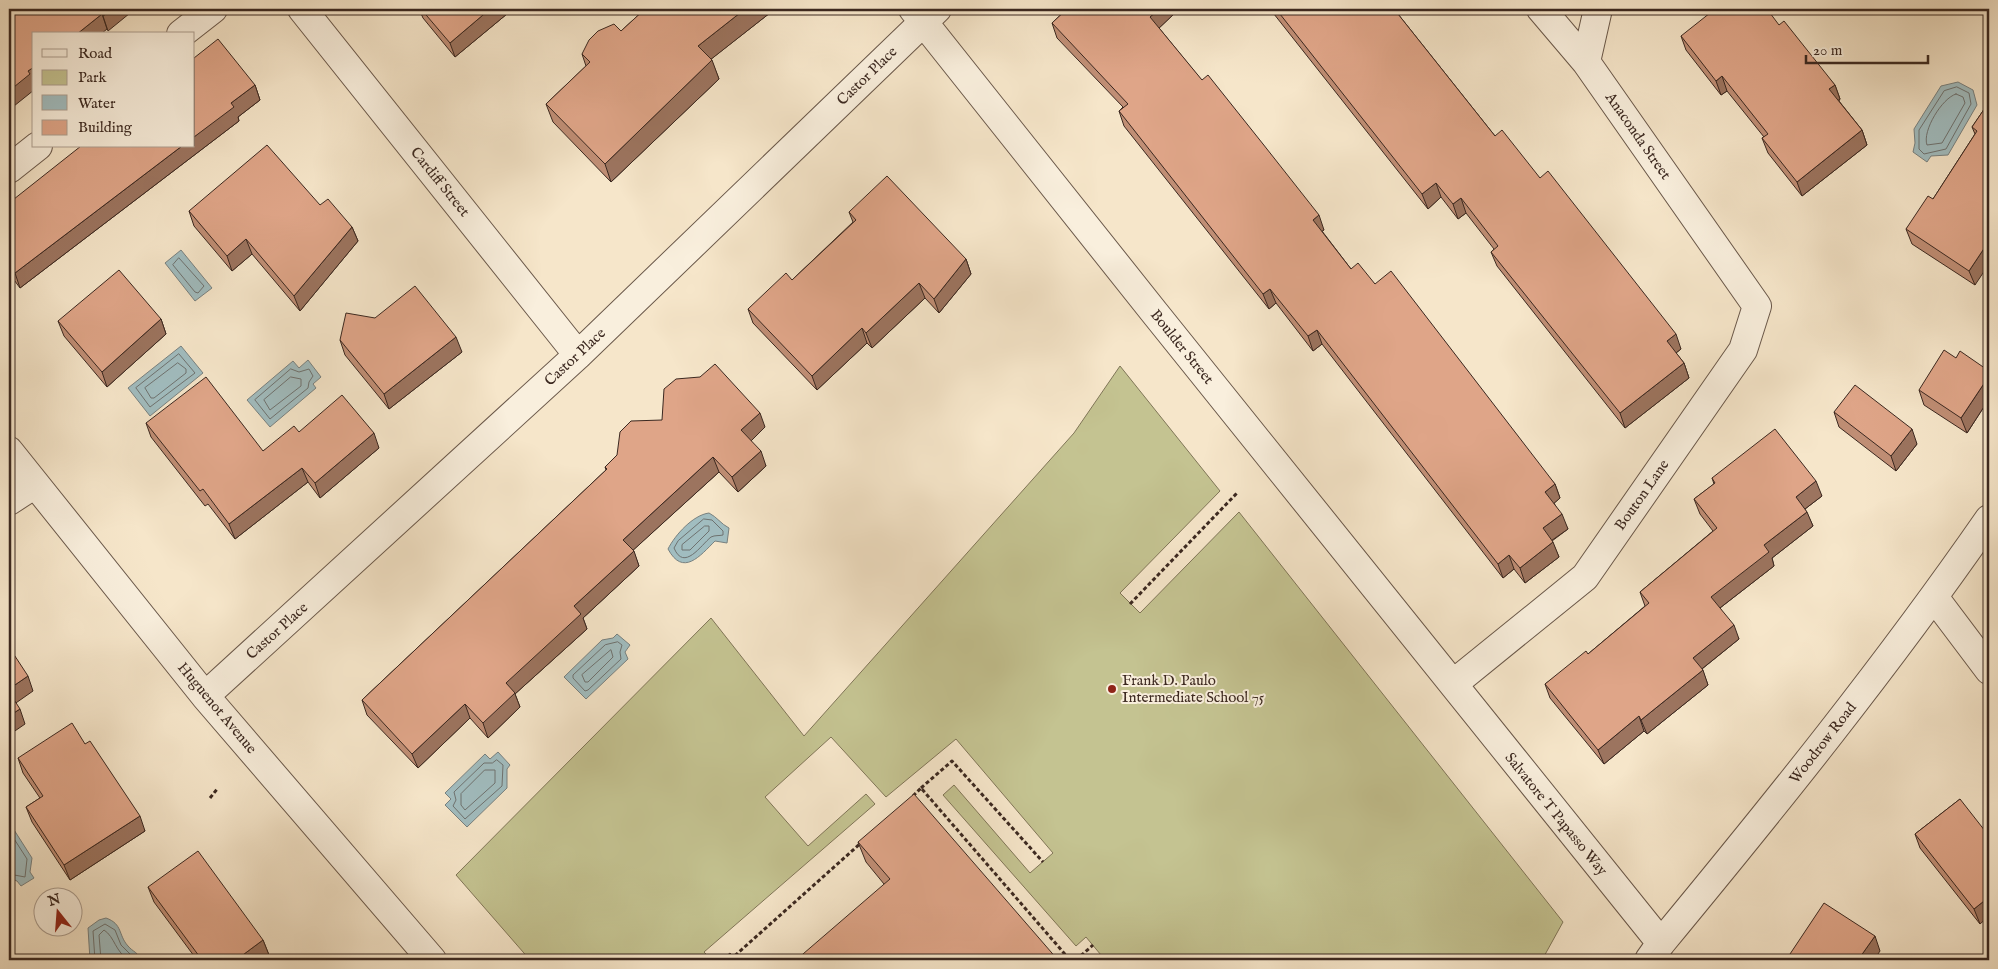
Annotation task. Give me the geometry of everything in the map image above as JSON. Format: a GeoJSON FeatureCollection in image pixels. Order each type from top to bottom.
{"type":"FeatureCollection","features":[{"type":"Feature","properties":{"kind":"street"},"geometry":{"type":"LineString","coordinates":[[185,32],[214,9]]}},
{"type":"Feature","properties":{"kind":"street","name":"Cardiff Street"},"geometry":{"type":"LineString","coordinates":[[302,9],[578,355]]}},
{"type":"Feature","properties":{"kind":"street","name":"Anaconda Street"},"geometry":{"type":"LineString","coordinates":[[1541,9],[1586,62],[1730,266]]}},
{"type":"Feature","properties":{"kind":"street"},"geometry":{"type":"LineString","coordinates":[[1586,62],[1598,9]]}},
{"type":"Feature","properties":{"kind":"street","name":"Castor Place"},"geometry":{"type":"LineString","coordinates":[[205,696],[578,355],[925,13]]}},
{"type":"Feature","properties":{"kind":"street","name":"Boulder Street"},"geometry":{"type":"LineString","coordinates":[[925,13],[1453,684]]}},
{"type":"Feature","properties":{"kind":"street"},"geometry":{"type":"LineString","coordinates":[[9,169],[35,148]]}},
{"type":"Feature","properties":{"kind":"street","name":"Bouton Lane"},"geometry":{"type":"LineString","coordinates":[[1453,684],[1585,577],[1743,350],[1758,306],[1730,266]]}},
{"type":"Feature","properties":{"kind":"street","name":"Huguenot Avenue"},"geometry":{"type":"LineString","coordinates":[[9,451],[205,696],[432,960]]}},
{"type":"Feature","properties":{"kind":"street"},"geometry":{"type":"LineString","coordinates":[[9,501],[35,484]]}},
{"type":"Feature","properties":{"kind":"street","name":"Woodrow Road"},"geometry":{"type":"LineString","coordinates":[[1655,951],[1802,771],[1934,598],[1989,519]]}},
{"type":"Feature","properties":{"kind":"street"},"geometry":{"type":"LineString","coordinates":[[1934,598],[1989,670]]}},
{"type":"Feature","properties":{"kind":"street","name":"Salvatore T Papasso Way"},"geometry":{"type":"LineString","coordinates":[[1453,684],[1655,951]]}},
{"type":"Feature","properties":{"kind":"path"},"geometry":{"type":"LineString","coordinates":[[1130,604],[1238,492]]}},
{"type":"Feature","properties":{"kind":"path"},"geometry":{"type":"LineString","coordinates":[[907,801],[952,761],[1043,862]]}},
{"type":"Feature","properties":{"kind":"path"},"geometry":{"type":"LineString","coordinates":[[210,798],[218,788]]}},
{"type":"Feature","properties":{"kind":"path"},"geometry":{"type":"LineString","coordinates":[[921,788],[1070,960]]}},
{"type":"Feature","properties":{"kind":"path"},"geometry":{"type":"LineString","coordinates":[[730,960],[862,841]]}},
{"type":"Feature","properties":{"kind":"path"},"geometry":{"type":"LineString","coordinates":[[1076,960],[1093,945]]}},
{"type":"Feature","properties":{"kind":"green space","name":"Frank D. Paulo Intermediate School 75"},"geometry":{"type":"Polygon","coordinates":[[[1120,366],[1220,491],[1120,593],[1140,613],[1239,512],[1563,922],[1542,960],[1095,960],[1101,955],[1086,937],[1076,946],[943,795],[954,785],[1030,873],[1053,853],[956,739],[886,797],[831,737],[765,797],[808,846],[866,794],[875,804],[704,952],[712,960],[530,960],[456,875],[711,618],[804,736],[1074,433],[1120,366]]]}},
{"type":"Feature","properties":{"kind":"water"},"geometry":{"type":"Polygon","coordinates":[[[1958,82],[1973,90],[1977,105],[1948,155],[1931,156],[1927,162],[1913,152],[1915,143],[1914,129],[1941,86],[1958,82]]]}},
{"type":"Feature","properties":{"kind":"water"},"geometry":{"type":"Polygon","coordinates":[[[181,250],[212,288],[195,301],[165,263],[181,250]]]}},
{"type":"Feature","properties":{"kind":"water"},"geometry":{"type":"Polygon","coordinates":[[[181,346],[203,373],[150,416],[128,388],[181,346]]]}},
{"type":"Feature","properties":{"kind":"water"},"geometry":{"type":"Polygon","coordinates":[[[308,360],[321,377],[313,384],[316,388],[270,427],[247,400],[293,361],[299,368],[308,360]]]}},
{"type":"Feature","properties":{"kind":"water"},"geometry":{"type":"Polygon","coordinates":[[[709,513],[729,528],[727,543],[715,541],[697,558],[686,563],[680,562],[668,549],[680,532],[691,522],[709,513]]]}},
{"type":"Feature","properties":{"kind":"water"},"geometry":{"type":"Polygon","coordinates":[[[617,634],[630,645],[625,652],[628,659],[586,699],[564,677],[602,640],[613,638],[617,634]]]}},
{"type":"Feature","properties":{"kind":"water"},"geometry":{"type":"Polygon","coordinates":[[[498,752],[510,765],[507,769],[507,788],[467,827],[445,805],[451,799],[445,793],[485,754],[490,759],[498,752]]]}},
{"type":"Feature","properties":{"kind":"water"},"geometry":{"type":"Polygon","coordinates":[[[9,822],[32,858],[30,872],[34,878],[21,886],[17,881],[9,878],[9,822]]]}},
{"type":"Feature","properties":{"kind":"water"},"geometry":{"type":"Polygon","coordinates":[[[106,918],[115,923],[125,942],[141,960],[90,960],[88,928],[99,920],[106,918]]]}},
{"type":"Feature","properties":{"kind":"building"},"geometry":{"type":"Polygon","coordinates":[[[17,9],[112,9],[103,16],[102,14],[80,32],[32,32],[32,68],[28,71],[30,74],[9,91],[9,15],[17,9]]]}},
{"type":"Feature","properties":{"kind":"building"},"geometry":{"type":"Polygon","coordinates":[[[421,9],[490,9],[450,43],[421,9]]]}},
{"type":"Feature","properties":{"kind":"building"},"geometry":{"type":"Polygon","coordinates":[[[645,9],[745,9],[698,46],[712,60],[605,164],[546,104],[590,62],[582,54],[589,40],[598,31],[614,24],[621,31],[645,9]]]}},
{"type":"Feature","properties":{"kind":"building"},"geometry":{"type":"Polygon","coordinates":[[[1067,9],[1159,9],[1150,17],[1202,80],[1208,75],[1319,215],[1313,220],[1351,269],[1358,263],[1375,284],[1391,271],[1555,484],[1545,492],[1562,514],[1543,528],[1553,542],[1520,568],[1509,555],[1498,564],[1317,330],[1308,336],[1270,289],[1263,294],[1119,111],[1128,104],[1052,23],[1067,9]]]}},
{"type":"Feature","properties":{"kind":"building"},"geometry":{"type":"Polygon","coordinates":[[[1276,9],[1394,9],[1495,136],[1502,130],[1540,178],[1548,171],[1676,334],[1667,341],[1684,363],[1620,413],[1491,252],[1498,246],[1461,198],[1453,204],[1436,183],[1422,194],[1276,9]]]}},
{"type":"Feature","properties":{"kind":"building"},"geometry":{"type":"Polygon","coordinates":[[[1715,9],[1767,9],[1779,25],[1784,21],[1835,85],[1829,89],[1862,130],[1797,182],[1762,138],[1768,134],[1722,76],[1716,81],[1681,36],[1715,9]]]}},
{"type":"Feature","properties":{"kind":"building"},"geometry":{"type":"Polygon","coordinates":[[[218,39],[255,85],[231,103],[234,107],[195,136],[195,57],[218,39]]]}},
{"type":"Feature","properties":{"kind":"building"},"geometry":{"type":"Polygon","coordinates":[[[1989,102],[1989,241],[1969,271],[1906,229],[1928,196],[1933,199],[1977,131],[1972,127],[1989,102]]]}},
{"type":"Feature","properties":{"kind":"building"},"geometry":{"type":"Polygon","coordinates":[[[267,145],[320,205],[328,199],[352,227],[294,296],[246,239],[227,256],[189,211],[267,145]]]}},
{"type":"Feature","properties":{"kind":"building"},"geometry":{"type":"Polygon","coordinates":[[[78,148],[179,148],[15,273],[9,265],[9,203],[78,148]]]}},
{"type":"Feature","properties":{"kind":"building"},"geometry":{"type":"Polygon","coordinates":[[[887,176],[966,259],[934,299],[919,283],[866,333],[862,328],[812,376],[748,309],[786,273],[792,280],[856,220],[849,212],[887,176]]]}},
{"type":"Feature","properties":{"kind":"building"},"geometry":{"type":"Polygon","coordinates":[[[119,270],[161,319],[102,372],[58,321],[119,270]]]}},
{"type":"Feature","properties":{"kind":"building"},"geometry":{"type":"Polygon","coordinates":[[[415,286],[456,337],[384,394],[340,340],[346,313],[375,318],[415,286]]]}},
{"type":"Feature","properties":{"kind":"building"},"geometry":{"type":"Polygon","coordinates":[[[1944,350],[1956,358],[1960,351],[1989,371],[1989,376],[1961,418],[1919,390],[1944,350]]]}},
{"type":"Feature","properties":{"kind":"building"},"geometry":{"type":"Polygon","coordinates":[[[715,364],[760,413],[741,430],[761,451],[732,477],[713,457],[623,540],[634,551],[574,606],[581,614],[506,683],[515,693],[483,723],[465,704],[412,754],[362,700],[607,469],[605,467],[617,455],[620,432],[631,421],[662,420],[664,389],[676,379],[700,377],[715,364]]]}},
{"type":"Feature","properties":{"kind":"building"},"geometry":{"type":"Polygon","coordinates":[[[206,377],[263,451],[294,426],[299,432],[342,395],[374,433],[315,483],[302,468],[229,524],[203,489],[200,491],[146,423],[206,377]]]}},
{"type":"Feature","properties":{"kind":"building"},"geometry":{"type":"Polygon","coordinates":[[[1855,385],[1912,429],[1891,456],[1834,412],[1855,385]]]}},
{"type":"Feature","properties":{"kind":"building"},"geometry":{"type":"Polygon","coordinates":[[[1775,429],[1816,481],[1796,497],[1807,512],[1764,545],[1769,552],[1711,597],[1734,625],[1693,658],[1703,670],[1641,720],[1639,716],[1598,750],[1545,684],[1586,651],[1588,654],[1649,603],[1640,592],[1717,528],[1694,499],[1715,483],[1712,478],[1775,429]]]}},
{"type":"Feature","properties":{"kind":"building"},"geometry":{"type":"Polygon","coordinates":[[[9,647],[28,676],[9,689],[9,647]]]}},
{"type":"Feature","properties":{"kind":"building"},"geometry":{"type":"Polygon","coordinates":[[[9,692],[20,709],[9,716],[9,692]]]}},
{"type":"Feature","properties":{"kind":"building"},"geometry":{"type":"Polygon","coordinates":[[[72,723],[85,744],[90,741],[140,816],[64,865],[26,807],[43,796],[18,758],[72,723]]]}},
{"type":"Feature","properties":{"kind":"building"},"geometry":{"type":"Polygon","coordinates":[[[914,794],[1058,960],[796,960],[890,879],[858,842],[914,794]]]}},
{"type":"Feature","properties":{"kind":"building"},"geometry":{"type":"Polygon","coordinates":[[[1960,799],[1989,836],[1989,897],[1974,909],[1915,834],[1960,799]]]}},
{"type":"Feature","properties":{"kind":"building"},"geometry":{"type":"Polygon","coordinates":[[[198,851],[263,940],[236,960],[202,960],[148,887],[198,851]]]}},
{"type":"Feature","properties":{"kind":"building"},"geometry":{"type":"Polygon","coordinates":[[[1824,903],[1875,936],[1858,960],[1786,960],[1824,903]]]}},
{"type":"Feature","properties":{"kind":"building"},"geometry":{"type":"Polygon","coordinates":[[[730,953],[736,960],[721,960],[730,953]]]}},
{"type":"Feature","properties":{"kind":"place","name":"Frank D. Paulo Intermediate School 75"},"geometry":{"type":"Point","coordinates":[1112,689]}}]}
